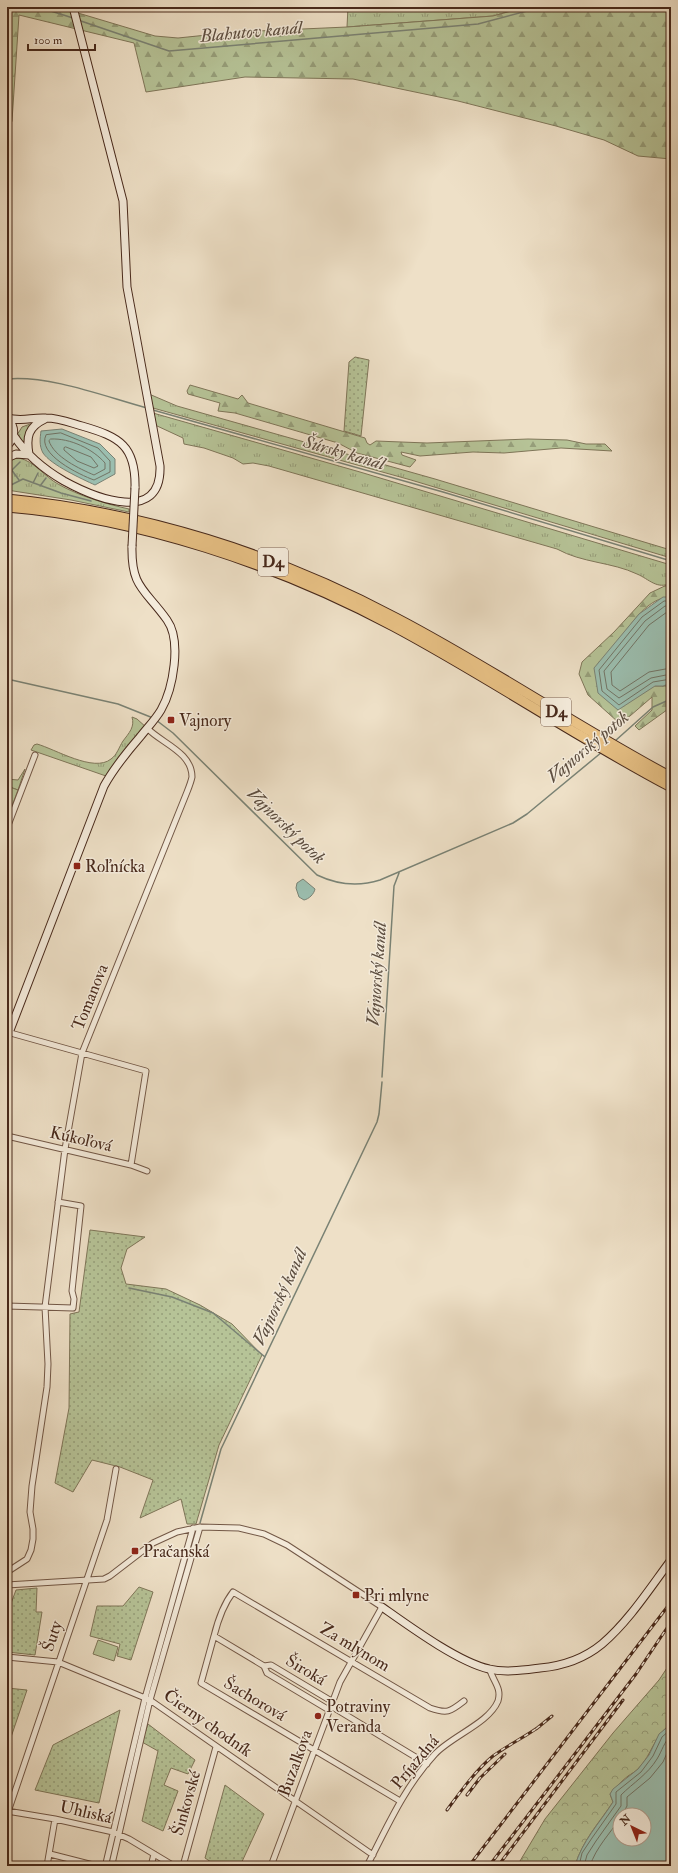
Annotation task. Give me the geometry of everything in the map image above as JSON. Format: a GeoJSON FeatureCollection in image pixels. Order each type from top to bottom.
{"type":"FeatureCollection","features":[{"type":"Feature","properties":{"kind":"highway","name":"D4"},"geometry":{"type":"LineString","coordinates":[[7,499],[76,508],[160,526],[258,556],[305,575],[402,621],[600,744],[614,757],[671,787]]}},
{"type":"Feature","properties":{"kind":"highway","name":"D4"},"geometry":{"type":"LineString","coordinates":[[7,507],[75,517],[158,534],[204,547],[304,584],[399,629],[600,744],[622,751],[671,777]]}},
{"type":"Feature","properties":{"kind":"street"},"geometry":{"type":"LineString","coordinates":[[27,421],[14,435],[7,446],[16,448],[29,455],[59,478],[78,488],[119,502],[136,503],[151,496],[156,490],[161,477],[160,466],[127,287],[123,201],[74,7]]}},
{"type":"Feature","properties":{"kind":"street"},"geometry":{"type":"LineString","coordinates":[[7,418],[11,422],[14,435],[29,455]]}},
{"type":"Feature","properties":{"kind":"street"},"geometry":{"type":"LineString","coordinates":[[7,418],[27,421],[47,418],[66,421],[102,432],[120,442],[132,457],[136,473],[132,546],[133,573],[137,582],[170,625],[176,642],[170,682],[162,707],[114,770],[102,791],[8,1034],[82,1052],[146,1071],[131,1165]]}},
{"type":"Feature","properties":{"kind":"street"},"geometry":{"type":"LineString","coordinates":[[29,455],[27,437],[29,431],[34,425],[47,418]]}},
{"type":"Feature","properties":{"kind":"street"},"geometry":{"type":"LineString","coordinates":[[7,458],[16,454],[29,455]]}},
{"type":"Feature","properties":{"kind":"street","name":"Tomanova"},"geometry":{"type":"LineString","coordinates":[[7,1572],[27,1559],[33,1540],[30,1512],[32,1486],[47,1387],[48,1364],[45,1307],[65,1149],[82,1052],[192,777],[189,766],[180,752],[154,736],[147,728]]}},
{"type":"Feature","properties":{"kind":"street"},"geometry":{"type":"LineString","coordinates":[[7,828],[35,755]]}},
{"type":"Feature","properties":{"kind":"street","name":"Kúkoľová"},"geometry":{"type":"LineString","coordinates":[[7,1136],[131,1165],[147,1171]]}},
{"type":"Feature","properties":{"kind":"street"},"geometry":{"type":"LineString","coordinates":[[7,1306],[72,1308],[74,1299],[72,1291],[81,1206],[58,1202]]}},
{"type":"Feature","properties":{"kind":"street","name":"Šuty"},"geometry":{"type":"LineString","coordinates":[[8,1811],[107,1520],[116,1469]]}},
{"type":"Feature","properties":{"kind":"street"},"geometry":{"type":"LineString","coordinates":[[7,1585],[86,1581],[107,1578],[153,1543],[169,1535],[200,1527],[239,1528],[269,1536],[287,1545],[464,1660],[490,1670],[501,1671],[547,1667],[574,1660],[592,1651],[607,1639],[620,1625],[671,1560]]}},
{"type":"Feature","properties":{"kind":"street"},"geometry":{"type":"LineString","coordinates":[[147,1699],[200,1527]]}},
{"type":"Feature","properties":{"kind":"street"},"geometry":{"type":"LineString","coordinates":[[115,1833],[112,1864],[106,1863],[115,1833],[147,1699],[194,1528]]}},
{"type":"Feature","properties":{"kind":"street","name":"Za mlynom"},"geometry":{"type":"LineString","coordinates":[[214,1636],[219,1618],[228,1598],[233,1592],[237,1593],[430,1708],[440,1712],[448,1712],[464,1701]]}},
{"type":"Feature","properties":{"kind":"street","name":"Buzalkova"},"geometry":{"type":"LineString","coordinates":[[271,1866],[331,1706],[351,1661],[382,1607]]}},
{"type":"Feature","properties":{"kind":"street","name":"Široká"},"geometry":{"type":"LineString","coordinates":[[214,1636],[264,1666],[267,1673],[331,1706]]}},
{"type":"Feature","properties":{"kind":"street","name":"Šachorová"},"geometry":{"type":"LineString","coordinates":[[214,1636],[201,1683],[400,1801]]}},
{"type":"Feature","properties":{"kind":"street","name":"Čierny chodník"},"geometry":{"type":"LineString","coordinates":[[7,1657],[58,1662],[147,1699],[373,1855]]}},
{"type":"Feature","properties":{"kind":"street","name":"Široká"},"geometry":{"type":"LineString","coordinates":[[264,1666],[271,1665],[331,1706],[427,1764]]}},
{"type":"Feature","properties":{"kind":"street","name":"Príjazdná"},"geometry":{"type":"LineString","coordinates":[[367,1866],[400,1801],[427,1764],[445,1745],[486,1717],[494,1707],[499,1696],[499,1690],[490,1670]]}},
{"type":"Feature","properties":{"kind":"street","name":"Šinkovské"},"geometry":{"type":"LineString","coordinates":[[183,1866],[216,1747]]}},
{"type":"Feature","properties":{"kind":"street","name":"Uhliská"},"geometry":{"type":"LineString","coordinates":[[8,1811],[55,1819],[115,1833],[129,1838],[174,1866]]}},
{"type":"Feature","properties":{"kind":"street"},"geometry":{"type":"LineString","coordinates":[[47,1866],[55,1819]]}},
{"type":"Feature","properties":{"kind":"street"},"geometry":{"type":"LineString","coordinates":[[50,1854],[97,1866]]}},
{"type":"Feature","properties":{"kind":"street"},"geometry":{"type":"LineString","coordinates":[[151,1866],[154,1854]]}},
{"type":"Feature","properties":{"kind":"green space"},"geometry":{"type":"Polygon","coordinates":[[[7,7],[58,7],[155,36],[178,38],[236,32],[347,27],[493,16],[526,7],[671,7],[671,159],[638,156],[604,140],[556,126],[458,101],[353,79],[245,77],[146,92],[134,43],[19,15],[12,121],[7,134],[7,7]]]}},
{"type":"Feature","properties":{"kind":"green space"},"geometry":{"type":"Polygon","coordinates":[[[348,7],[525,7],[493,16],[347,27],[348,7]]]}},
{"type":"Feature","properties":{"kind":"green space"},"geometry":{"type":"Polygon","coordinates":[[[355,357],[369,360],[361,436],[344,431],[349,362],[355,357]]]}},
{"type":"Feature","properties":{"kind":"green space"},"geometry":{"type":"Polygon","coordinates":[[[190,385],[238,399],[242,395],[248,403],[365,438],[367,443],[370,445],[376,441],[427,443],[528,439],[567,440],[586,444],[605,444],[612,451],[561,448],[504,453],[473,452],[420,456],[401,452],[402,455],[416,460],[410,467],[357,453],[338,443],[235,413],[218,411],[220,403],[188,394],[187,391],[190,385]]]}},
{"type":"Feature","properties":{"kind":"green space"},"geometry":{"type":"Polygon","coordinates":[[[149,394],[177,406],[435,479],[671,550],[671,558],[411,480],[153,408],[149,394]]]}},
{"type":"Feature","properties":{"kind":"green space"},"geometry":{"type":"Polygon","coordinates":[[[153,413],[360,472],[671,565],[671,583],[666,585],[657,585],[627,570],[567,554],[557,549],[269,466],[253,463],[243,464],[233,458],[204,448],[184,444],[183,438],[155,425],[153,413]]]}},
{"type":"Feature","properties":{"kind":"green space"},"geometry":{"type":"Polygon","coordinates":[[[33,423],[26,435],[26,448],[17,435],[22,427],[33,423]]]}},
{"type":"Feature","properties":{"kind":"green space"},"geometry":{"type":"Polygon","coordinates":[[[19,458],[30,462],[53,481],[66,488],[111,505],[129,509],[129,512],[71,500],[7,490],[7,463],[13,459],[19,458]]]}},
{"type":"Feature","properties":{"kind":"green space"},"geometry":{"type":"Polygon","coordinates":[[[671,583],[671,597],[655,601],[648,606],[635,619],[619,640],[655,686],[663,686],[671,683],[671,707],[639,730],[635,726],[652,710],[652,697],[630,716],[618,722],[588,695],[579,674],[582,662],[614,632],[650,593],[671,583]]]}},
{"type":"Feature","properties":{"kind":"green space"},"geometry":{"type":"Polygon","coordinates":[[[132,717],[137,719],[147,728],[106,776],[31,750],[34,745],[37,744],[74,759],[85,762],[104,763],[115,755],[129,733],[133,724],[132,717]]]}},
{"type":"Feature","properties":{"kind":"green space"},"geometry":{"type":"Polygon","coordinates":[[[25,769],[18,790],[7,786],[7,779],[18,780],[25,769]]]}},
{"type":"Feature","properties":{"kind":"green space"},"geometry":{"type":"Polygon","coordinates":[[[7,786],[18,790],[7,819],[7,786]]]}},
{"type":"Feature","properties":{"kind":"green space"},"geometry":{"type":"Polygon","coordinates":[[[90,1230],[145,1237],[127,1249],[121,1268],[126,1284],[166,1289],[200,1305],[232,1324],[262,1355],[219,1445],[196,1524],[187,1524],[181,1499],[140,1518],[153,1480],[120,1467],[92,1460],[73,1492],[55,1483],[69,1408],[70,1314],[79,1312],[90,1230]]]}},
{"type":"Feature","properties":{"kind":"green space"},"geometry":{"type":"Polygon","coordinates":[[[139,1587],[153,1592],[131,1660],[117,1656],[120,1644],[90,1636],[97,1606],[123,1606],[139,1587]]]}},
{"type":"Feature","properties":{"kind":"green space"},"geometry":{"type":"Polygon","coordinates":[[[37,1588],[36,1612],[42,1612],[35,1655],[7,1652],[7,1614],[16,1590],[37,1588]]]}},
{"type":"Feature","properties":{"kind":"green space"},"geometry":{"type":"Polygon","coordinates":[[[98,1640],[118,1647],[114,1661],[93,1654],[98,1640]]]}},
{"type":"Feature","properties":{"kind":"green space"},"geometry":{"type":"Polygon","coordinates":[[[671,1662],[671,1724],[657,1739],[647,1758],[638,1769],[623,1780],[610,1794],[613,1802],[586,1840],[575,1866],[517,1866],[545,1819],[613,1733],[659,1680],[671,1662]]]}},
{"type":"Feature","properties":{"kind":"green space"},"geometry":{"type":"Polygon","coordinates":[[[7,1688],[27,1690],[7,1749],[7,1688]]]}},
{"type":"Feature","properties":{"kind":"green space"},"geometry":{"type":"Polygon","coordinates":[[[120,1710],[99,1803],[35,1790],[53,1745],[120,1710]]]}},
{"type":"Feature","properties":{"kind":"green space"},"geometry":{"type":"Polygon","coordinates":[[[148,1724],[195,1760],[188,1774],[171,1768],[164,1785],[178,1791],[163,1831],[142,1821],[158,1751],[142,1742],[148,1724]]]}},
{"type":"Feature","properties":{"kind":"green space"},"geometry":{"type":"Polygon","coordinates":[[[225,1785],[264,1814],[240,1866],[217,1866],[205,1858],[225,1785]]]}},
{"type":"Feature","properties":{"kind":"water"},"geometry":{"type":"Polygon","coordinates":[[[62,429],[100,444],[115,459],[115,474],[95,485],[67,471],[47,458],[41,448],[41,431],[62,429]]]}},
{"type":"Feature","properties":{"kind":"water"},"geometry":{"type":"Polygon","coordinates":[[[663,597],[671,597],[671,683],[663,686],[655,686],[618,710],[598,693],[594,668],[639,614],[663,597]]]}},
{"type":"Feature","properties":{"kind":"water"},"geometry":{"type":"Polygon","coordinates":[[[303,879],[315,889],[314,893],[308,899],[304,900],[299,897],[296,888],[297,883],[303,879]]]}},
{"type":"Feature","properties":{"kind":"water"},"geometry":{"type":"Polygon","coordinates":[[[671,1724],[671,1866],[575,1866],[586,1841],[613,1802],[610,1794],[613,1789],[638,1769],[649,1755],[659,1734],[671,1724]]]}},
{"type":"Feature","properties":{"kind":"waterway","name":"Blahutov kanál"},"geometry":{"type":"LineString","coordinates":[[38,7],[73,18]]}},
{"type":"Feature","properties":{"kind":"waterway","name":"Blahutov kanál"},"geometry":{"type":"LineString","coordinates":[[78,20],[169,51],[478,24],[542,7]]}},
{"type":"Feature","properties":{"kind":"waterway","name":"Šúrsky kanál"},"geometry":{"type":"LineString","coordinates":[[7,379],[41,380],[78,388],[147,408]]}},
{"type":"Feature","properties":{"kind":"waterway","name":"Šúrsky kanál"},"geometry":{"type":"LineString","coordinates":[[153,410],[443,492],[671,561]]}},
{"type":"Feature","properties":{"kind":"waterway"},"geometry":{"type":"LineString","coordinates":[[12,470],[20,462]]}},
{"type":"Feature","properties":{"kind":"waterway"},"geometry":{"type":"LineString","coordinates":[[8,465],[19,480]]}},
{"type":"Feature","properties":{"kind":"waterway"},"geometry":{"type":"LineString","coordinates":[[33,483],[38,473]]}},
{"type":"Feature","properties":{"kind":"waterway"},"geometry":{"type":"LineString","coordinates":[[40,486],[46,478]]}},
{"type":"Feature","properties":{"kind":"waterway"},"geometry":{"type":"LineString","coordinates":[[7,487],[23,479],[61,493],[91,501]]}},
{"type":"Feature","properties":{"kind":"waterway","name":"Vajnorský potok"},"geometry":{"type":"LineString","coordinates":[[7,679],[118,704],[153,718]]}},
{"type":"Feature","properties":{"kind":"waterway","name":"Vajnorský potok"},"geometry":{"type":"LineString","coordinates":[[615,741],[653,707],[671,699]]}},
{"type":"Feature","properties":{"kind":"waterway","name":"Vajnorský potok"},"geometry":{"type":"LineString","coordinates":[[156,720],[173,733],[317,875],[333,881],[348,884],[364,884],[380,880],[513,823],[527,814],[602,752]]}},
{"type":"Feature","properties":{"kind":"waterway","name":"Vajnorský kanál"},"geometry":{"type":"LineString","coordinates":[[382,1077],[394,886],[399,873]]}},
{"type":"Feature","properties":{"kind":"waterway","name":"Vajnorský kanál"},"geometry":{"type":"LineString","coordinates":[[200,1523],[221,1449],[377,1122],[382,1082]]}},
{"type":"Feature","properties":{"kind":"waterway"},"geometry":{"type":"LineString","coordinates":[[129,1288],[172,1297],[213,1313],[265,1357]]}},
{"type":"Feature","properties":{"kind":"waterway","name":"Vajnorský kanál"},"geometry":{"type":"LineString","coordinates":[[110,1861],[115,1838]]}},
{"type":"Feature","properties":{"kind":"railway"},"geometry":{"type":"LineString","coordinates":[[469,1866],[671,1602]]}},
{"type":"Feature","properties":{"kind":"railway"},"geometry":{"type":"LineString","coordinates":[[489,1866],[636,1674],[671,1622]]}},
{"type":"Feature","properties":{"kind":"railway"},"geometry":{"type":"LineString","coordinates":[[498,1866],[623,1700]]}},
{"type":"Feature","properties":{"kind":"railway"},"geometry":{"type":"LineString","coordinates":[[536,1729],[552,1716]]}},
{"type":"Feature","properties":{"kind":"railway"},"geometry":{"type":"LineString","coordinates":[[447,1810],[468,1782],[486,1762],[540,1726]]}},
{"type":"Feature","properties":{"kind":"railway"},"geometry":{"type":"LineString","coordinates":[[467,1795],[480,1778],[505,1754]]}},
{"type":"Feature","properties":{"kind":"place","name":"Vajnory"},"geometry":{"type":"Point","coordinates":[171,720]}},
{"type":"Feature","properties":{"kind":"place","name":"Roľnícka"},"geometry":{"type":"Point","coordinates":[77,866]}},
{"type":"Feature","properties":{"kind":"place","name":"Pračanská"},"geometry":{"type":"Point","coordinates":[135,1551]}},
{"type":"Feature","properties":{"kind":"place","name":"Pri mlyne"},"geometry":{"type":"Point","coordinates":[356,1595]}},
{"type":"Feature","properties":{"kind":"place","name":"Potraviny Veranda"},"geometry":{"type":"Point","coordinates":[318,1716]}}]}
